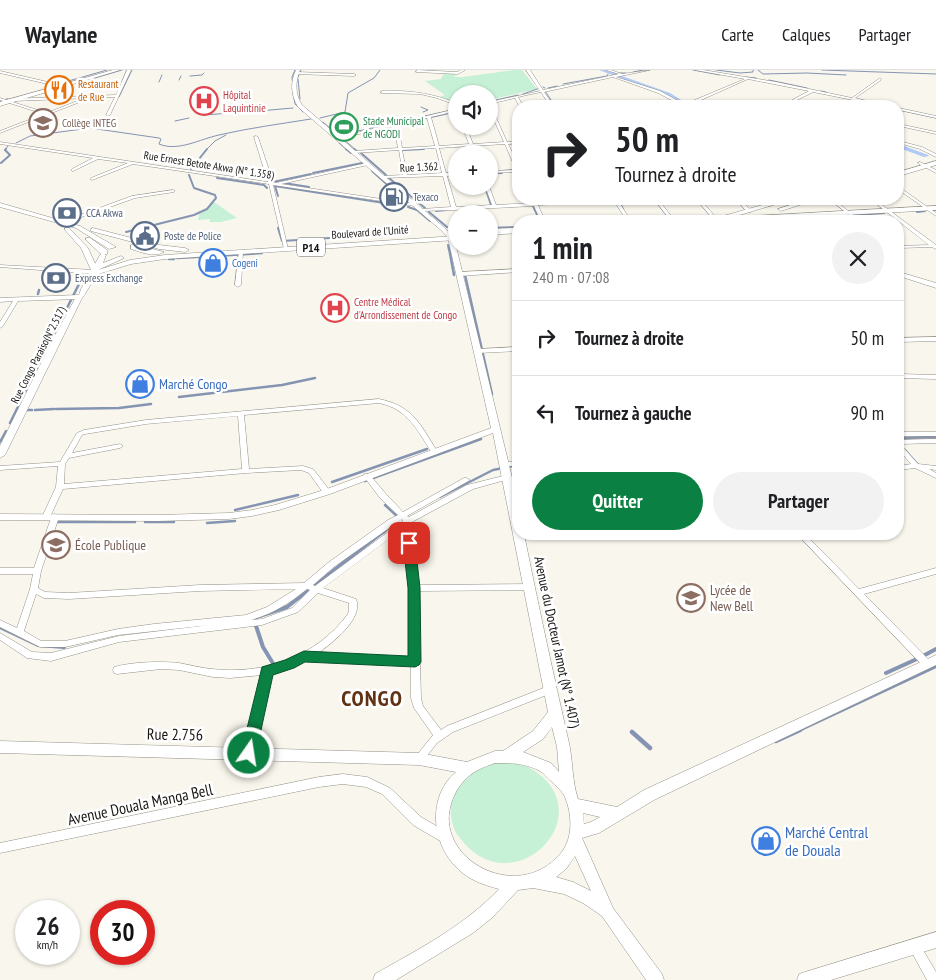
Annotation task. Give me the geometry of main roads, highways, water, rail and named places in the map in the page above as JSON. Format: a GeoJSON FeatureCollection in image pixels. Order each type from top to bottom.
{"type":"FeatureCollection","features":[{"type":"Feature","properties":{"kind":"main road"},"geometry":{"type":"LineString","coordinates":[[59,86],[112,70]]}},
{"type":"Feature","properties":{"kind":"main road"},"geometry":{"type":"LineString","coordinates":[[5,101],[118,70]]}},
{"type":"Feature","properties":{"kind":"main road"},"geometry":{"type":"LineString","coordinates":[[297,72],[295,99],[300,106],[414,205],[448,232]]}},
{"type":"Feature","properties":{"kind":"main road"},"geometry":{"type":"LineString","coordinates":[[904,168],[936,157]]}},
{"type":"Feature","properties":{"kind":"main road"},"geometry":{"type":"LineString","coordinates":[[904,173],[936,163]]}},
{"type":"Feature","properties":{"kind":"main road"},"geometry":{"type":"LineString","coordinates":[[0,205],[65,226],[94,242],[109,258],[122,258]]}},
{"type":"Feature","properties":{"kind":"main road"},"geometry":{"type":"LineString","coordinates":[[734,215],[769,205]]}},
{"type":"Feature","properties":{"kind":"main road"},"geometry":{"type":"LineString","coordinates":[[753,215],[756,212],[781,205]]}},
{"type":"Feature","properties":{"kind":"main road"},"geometry":{"type":"LineString","coordinates":[[763,215],[796,205]]}},
{"type":"Feature","properties":{"kind":"main road"},"geometry":{"type":"LineString","coordinates":[[833,215],[936,208]]}},
{"type":"Feature","properties":{"kind":"main road"},"geometry":{"type":"LineString","coordinates":[[0,209],[159,247],[187,250]]}},
{"type":"Feature","properties":{"kind":"main road"},"geometry":{"type":"LineString","coordinates":[[65,226],[86,248],[95,271]]}},
{"type":"Feature","properties":{"kind":"main road"},"geometry":{"type":"LineString","coordinates":[[78,227],[112,247]]}},
{"type":"Feature","properties":{"kind":"main road"},"geometry":{"type":"LineString","coordinates":[[498,233],[512,232]]}},
{"type":"Feature","properties":{"kind":"main road","name":"Boulevard de l'Unité"},"geometry":{"type":"LineString","coordinates":[[187,250],[448,236]]}},
{"type":"Feature","properties":{"kind":"main road"},"geometry":{"type":"LineString","coordinates":[[95,271],[136,252],[134,247],[126,245],[112,247],[104,253]]}},
{"type":"Feature","properties":{"kind":"main road","name":"Boulevard de l'Unité"},"geometry":{"type":"LineString","coordinates":[[165,257],[242,252],[286,246]]}},
{"type":"Feature","properties":{"kind":"main road","name":"P14"},"geometry":{"type":"LineString","coordinates":[[134,247],[154,252],[187,250]]}},
{"type":"Feature","properties":{"kind":"main road","name":"Rue Congo Paraiso(N°2.517)"},"geometry":{"type":"LineString","coordinates":[[0,455],[57,339],[104,253]]}},
{"type":"Feature","properties":{"kind":"main road","name":"Avenue du Docteur Jamot (N° 1.407)"},"geometry":{"type":"LineString","coordinates":[[456,255],[512,502]]}},
{"type":"Feature","properties":{"kind":"main road"},"geometry":{"type":"LineString","coordinates":[[95,271],[165,257]]}},
{"type":"Feature","properties":{"kind":"main road","name":"P14"},"geometry":{"type":"LineString","coordinates":[[122,258],[165,257]]}},
{"type":"Feature","properties":{"kind":"main road"},"geometry":{"type":"LineString","coordinates":[[904,276],[936,286]]}},
{"type":"Feature","properties":{"kind":"main road"},"geometry":{"type":"LineString","coordinates":[[0,517],[157,518],[229,516],[276,508],[327,492],[496,429]]}},
{"type":"Feature","properties":{"kind":"main road","name":"Avenue du Docteur Jamot (N° 1.407)"},"geometry":{"type":"LineString","coordinates":[[520,540],[564,752],[569,790]]}},
{"type":"Feature","properties":{"kind":"main road"},"geometry":{"type":"LineString","coordinates":[[576,836],[594,828],[616,813],[670,785],[932,662]]}},
{"type":"Feature","properties":{"kind":"main road"},"geometry":{"type":"LineString","coordinates":[[507,755],[538,736],[555,714]]}},
{"type":"Feature","properties":{"kind":"main road","name":"Rue 2.756"},"geometry":{"type":"LineString","coordinates":[[0,747],[419,759],[468,768]]}},
{"type":"Feature","properties":{"kind":"main road"},"geometry":{"type":"LineString","coordinates":[[533,881],[548,874],[560,865],[572,849],[576,836],[577,810],[569,790],[562,780],[543,764],[531,759],[507,755],[493,756],[468,768],[456,778],[448,791],[443,806],[442,822],[446,838],[454,853],[465,866],[480,876],[496,882],[514,884],[533,881],[552,883],[578,890],[608,913]]}},
{"type":"Feature","properties":{"kind":"main road"},"geometry":{"type":"LineString","coordinates":[[575,805],[616,813]]}},
{"type":"Feature","properties":{"kind":"main road"},"geometry":{"type":"LineString","coordinates":[[576,836],[608,913],[656,980]]}},
{"type":"Feature","properties":{"kind":"main road"},"geometry":{"type":"LineString","coordinates":[[381,980],[468,928],[488,912],[514,884]]}},
{"type":"Feature","properties":{"kind":"main road"},"geometry":{"type":"LineString","coordinates":[[805,980],[936,940]]}},
{"type":"Feature","properties":{"kind":"waterway"},"geometry":{"type":"LineString","coordinates":[[65,82],[107,70]]}},
{"type":"Feature","properties":{"kind":"waterway"},"geometry":{"type":"LineString","coordinates":[[78,83],[122,70]]}},
{"type":"Feature","properties":{"kind":"waterway"},"geometry":{"type":"LineString","coordinates":[[119,97],[132,70]]}},
{"type":"Feature","properties":{"kind":"waterway"},"geometry":{"type":"LineString","coordinates":[[293,86],[292,77],[295,70]]}},
{"type":"Feature","properties":{"kind":"waterway"},"geometry":{"type":"LineString","coordinates":[[298,77],[301,70]]}},
{"type":"Feature","properties":{"kind":"waterway"},"geometry":{"type":"LineString","coordinates":[[320,118],[345,112],[348,93],[374,78],[380,70]]}},
{"type":"Feature","properties":{"kind":"waterway"},"geometry":{"type":"LineString","coordinates":[[601,70],[668,94],[678,100]]}},
{"type":"Feature","properties":{"kind":"waterway"},"geometry":{"type":"LineString","coordinates":[[633,72],[643,70]]}},
{"type":"Feature","properties":{"kind":"waterway"},"geometry":{"type":"LineString","coordinates":[[693,70],[720,75]]}},
{"type":"Feature","properties":{"kind":"waterway"},"geometry":{"type":"LineString","coordinates":[[716,70],[740,73],[753,72],[753,70]]}},
{"type":"Feature","properties":{"kind":"waterway"},"geometry":{"type":"LineString","coordinates":[[758,70],[763,74],[807,73],[846,75]]}},
{"type":"Feature","properties":{"kind":"waterway"},"geometry":{"type":"LineString","coordinates":[[822,70],[936,74]]}},
{"type":"Feature","properties":{"kind":"waterway"},"geometry":{"type":"LineString","coordinates":[[190,76],[202,75],[204,73]]}},
{"type":"Feature","properties":{"kind":"waterway"},"geometry":{"type":"LineString","coordinates":[[613,73],[626,73]]}},
{"type":"Feature","properties":{"kind":"waterway"},"geometry":{"type":"LineString","coordinates":[[563,84],[607,76],[608,74]]}},
{"type":"Feature","properties":{"kind":"waterway"},"geometry":{"type":"LineString","coordinates":[[159,82],[162,75]]}},
{"type":"Feature","properties":{"kind":"waterway"},"geometry":{"type":"LineString","coordinates":[[179,80],[181,76]]}},
{"type":"Feature","properties":{"kind":"waterway"},"geometry":{"type":"LineString","coordinates":[[746,77],[756,78]]}},
{"type":"Feature","properties":{"kind":"waterway"},"geometry":{"type":"LineString","coordinates":[[298,79],[300,99]]}},
{"type":"Feature","properties":{"kind":"waterway"},"geometry":{"type":"LineString","coordinates":[[769,80],[807,88]]}},
{"type":"Feature","properties":{"kind":"waterway"},"geometry":{"type":"LineString","coordinates":[[548,88],[557,86]]}},
{"type":"Feature","properties":{"kind":"waterway"},"geometry":{"type":"LineString","coordinates":[[523,94],[540,88]]}},
{"type":"Feature","properties":{"kind":"waterway"},"geometry":{"type":"LineString","coordinates":[[548,90],[545,91],[551,100]]}},
{"type":"Feature","properties":{"kind":"waterway"},"geometry":{"type":"LineString","coordinates":[[821,91],[826,92]]}},
{"type":"Feature","properties":{"kind":"waterway"},"geometry":{"type":"LineString","coordinates":[[293,93],[295,104],[303,112]]}},
{"type":"Feature","properties":{"kind":"waterway"},"geometry":{"type":"LineString","coordinates":[[498,100],[518,95]]}},
{"type":"Feature","properties":{"kind":"waterway"},"geometry":{"type":"LineString","coordinates":[[84,100],[97,98]]}},
{"type":"Feature","properties":{"kind":"waterway"},"geometry":{"type":"LineString","coordinates":[[421,107],[428,110],[423,112]]}},
{"type":"Feature","properties":{"kind":"waterway"},"geometry":{"type":"LineString","coordinates":[[259,111],[293,108]]}},
{"type":"Feature","properties":{"kind":"waterway"},"geometry":{"type":"LineString","coordinates":[[425,116],[448,111]]}},
{"type":"Feature","properties":{"kind":"waterway"},"geometry":{"type":"LineString","coordinates":[[904,111],[936,118]]}},
{"type":"Feature","properties":{"kind":"waterway"},"geometry":{"type":"LineString","coordinates":[[205,115],[230,113]]}},
{"type":"Feature","properties":{"kind":"waterway"},"geometry":{"type":"LineString","coordinates":[[420,120],[448,114]]}},
{"type":"Feature","properties":{"kind":"waterway"},"geometry":{"type":"LineString","coordinates":[[175,121],[189,118]]}},
{"type":"Feature","properties":{"kind":"waterway"},"geometry":{"type":"LineString","coordinates":[[340,135],[417,118]]}},
{"type":"Feature","properties":{"kind":"waterway"},"geometry":{"type":"LineString","coordinates":[[16,143],[30,136],[90,128],[159,138],[161,139],[159,144],[174,147],[230,133],[311,119]]}},
{"type":"Feature","properties":{"kind":"waterway"},"geometry":{"type":"LineString","coordinates":[[323,122],[338,135]]}},
{"type":"Feature","properties":{"kind":"waterway"},"geometry":{"type":"LineString","coordinates":[[207,149],[215,141],[226,135]]}},
{"type":"Feature","properties":{"kind":"waterway"},"geometry":{"type":"LineString","coordinates":[[353,135],[342,138],[356,150]]}},
{"type":"Feature","properties":{"kind":"waterway"},"geometry":{"type":"LineString","coordinates":[[339,143],[347,150]]}},
{"type":"Feature","properties":{"kind":"waterway"},"geometry":{"type":"LineString","coordinates":[[5,150],[8,146]]}},
{"type":"Feature","properties":{"kind":"waterway"},"geometry":{"type":"LineString","coordinates":[[409,150],[434,148]]}},
{"type":"Feature","properties":{"kind":"waterway"},"geometry":{"type":"LineString","coordinates":[[904,148],[926,156]]}},
{"type":"Feature","properties":{"kind":"waterway"},"geometry":{"type":"LineString","coordinates":[[191,169],[207,149]]}},
{"type":"Feature","properties":{"kind":"waterway"},"geometry":{"type":"LineString","coordinates":[[346,149],[351,153]]}},
{"type":"Feature","properties":{"kind":"waterway"},"geometry":{"type":"LineString","coordinates":[[409,150],[424,149]]}},
{"type":"Feature","properties":{"kind":"waterway"},"geometry":{"type":"LineString","coordinates":[[1,163],[10,155],[5,150]]}},
{"type":"Feature","properties":{"kind":"waterway"},"geometry":{"type":"LineString","coordinates":[[403,150],[409,150]]}},
{"type":"Feature","properties":{"kind":"waterway"},"geometry":{"type":"LineString","coordinates":[[405,150],[409,150]]}},
{"type":"Feature","properties":{"kind":"waterway"},"geometry":{"type":"LineString","coordinates":[[361,153],[386,175]]}},
{"type":"Feature","properties":{"kind":"waterway"},"geometry":{"type":"LineString","coordinates":[[313,173],[362,163]]}},
{"type":"Feature","properties":{"kind":"waterway"},"geometry":{"type":"LineString","coordinates":[[501,171],[512,170]]}},
{"type":"Feature","properties":{"kind":"waterway"},"geometry":{"type":"LineString","coordinates":[[372,171],[391,188]]}},
{"type":"Feature","properties":{"kind":"waterway"},"geometry":{"type":"LineString","coordinates":[[273,182],[311,174]]}},
{"type":"Feature","properties":{"kind":"waterway"},"geometry":{"type":"LineString","coordinates":[[126,232],[194,215],[207,209],[216,198],[215,195],[194,188],[189,175]]}},
{"type":"Feature","properties":{"kind":"waterway"},"geometry":{"type":"LineString","coordinates":[[217,178],[264,185],[267,188]]}},
{"type":"Feature","properties":{"kind":"waterway"},"geometry":{"type":"LineString","coordinates":[[389,178],[425,208]]}},
{"type":"Feature","properties":{"kind":"waterway"},"geometry":{"type":"LineString","coordinates":[[284,183],[309,187]]}},
{"type":"Feature","properties":{"kind":"waterway"},"geometry":{"type":"LineString","coordinates":[[278,196],[275,186],[384,203]]}},
{"type":"Feature","properties":{"kind":"waterway"},"geometry":{"type":"LineString","coordinates":[[395,191],[398,194]]}},
{"type":"Feature","properties":{"kind":"waterway"},"geometry":{"type":"LineString","coordinates":[[488,195],[491,205]]}},
{"type":"Feature","properties":{"kind":"waterway"},"geometry":{"type":"LineString","coordinates":[[401,196],[404,199]]}},
{"type":"Feature","properties":{"kind":"waterway"},"geometry":{"type":"LineString","coordinates":[[388,204],[404,206]]}},
{"type":"Feature","properties":{"kind":"waterway"},"geometry":{"type":"LineString","coordinates":[[621,205],[623,209]]}},
{"type":"Feature","properties":{"kind":"waterway"},"geometry":{"type":"LineString","coordinates":[[533,206],[537,215]]}},
{"type":"Feature","properties":{"kind":"waterway"},"geometry":{"type":"LineString","coordinates":[[408,207],[417,210],[430,221]]}},
{"type":"Feature","properties":{"kind":"waterway"},"geometry":{"type":"LineString","coordinates":[[436,211],[446,210]]}},
{"type":"Feature","properties":{"kind":"waterway"},"geometry":{"type":"LineString","coordinates":[[917,212],[925,211]]}},
{"type":"Feature","properties":{"kind":"waterway"},"geometry":{"type":"LineString","coordinates":[[429,212],[447,227]]}},
{"type":"Feature","properties":{"kind":"waterway"},"geometry":{"type":"LineString","coordinates":[[856,215],[884,213]]}},
{"type":"Feature","properties":{"kind":"waterway"},"geometry":{"type":"LineString","coordinates":[[498,228],[512,227]]}},
{"type":"Feature","properties":{"kind":"waterway"},"geometry":{"type":"LineString","coordinates":[[278,228],[282,241],[394,234]]}},
{"type":"Feature","properties":{"kind":"waterway"},"geometry":{"type":"LineString","coordinates":[[198,257],[262,253]]}},
{"type":"Feature","properties":{"kind":"waterway"},"geometry":{"type":"LineString","coordinates":[[450,255],[454,275]]}},
{"type":"Feature","properties":{"kind":"waterway"},"geometry":{"type":"LineString","coordinates":[[177,258],[196,257]]}},
{"type":"Feature","properties":{"kind":"waterway"},"geometry":{"type":"LineString","coordinates":[[169,259],[174,259]]}},
{"type":"Feature","properties":{"kind":"waterway"},"geometry":{"type":"LineString","coordinates":[[465,275],[492,394]]}},
{"type":"Feature","properties":{"kind":"waterway"},"geometry":{"type":"LineString","coordinates":[[53,336],[81,280]]}},
{"type":"Feature","properties":{"kind":"waterway"},"geometry":{"type":"LineString","coordinates":[[38,294],[39,290]]}},
{"type":"Feature","properties":{"kind":"waterway"},"geometry":{"type":"LineString","coordinates":[[10,423],[51,340]]}},
{"type":"Feature","properties":{"kind":"waterway"},"geometry":{"type":"LineString","coordinates":[[179,397],[282,385],[315,378]]}},
{"type":"Feature","properties":{"kind":"waterway"},"geometry":{"type":"LineString","coordinates":[[56,409],[119,408],[151,404]]}},
{"type":"Feature","properties":{"kind":"waterway"},"geometry":{"type":"LineString","coordinates":[[35,410],[54,409]]}},
{"type":"Feature","properties":{"kind":"waterway"},"geometry":{"type":"LineString","coordinates":[[25,410],[32,410]]}},
{"type":"Feature","properties":{"kind":"waterway"},"geometry":{"type":"LineString","coordinates":[[0,442],[6,431]]}},
{"type":"Feature","properties":{"kind":"waterway"},"geometry":{"type":"LineString","coordinates":[[904,438],[936,437]]}},
{"type":"Feature","properties":{"kind":"waterway"},"geometry":{"type":"LineString","coordinates":[[365,481],[481,439]]}},
{"type":"Feature","properties":{"kind":"waterway"},"geometry":{"type":"LineString","coordinates":[[332,482],[427,449]]}},
{"type":"Feature","properties":{"kind":"waterway"},"geometry":{"type":"LineString","coordinates":[[905,450],[919,466]]}},
{"type":"Feature","properties":{"kind":"waterway"},"geometry":{"type":"LineString","coordinates":[[440,497],[493,470],[512,466]]}},
{"type":"Feature","properties":{"kind":"waterway"},"geometry":{"type":"LineString","coordinates":[[235,510],[298,495]]}},
{"type":"Feature","properties":{"kind":"waterway"},"geometry":{"type":"LineString","coordinates":[[385,505],[398,517]]}},
{"type":"Feature","properties":{"kind":"waterway"},"geometry":{"type":"LineString","coordinates":[[207,523],[235,521]]}},
{"type":"Feature","properties":{"kind":"waterway"},"geometry":{"type":"LineString","coordinates":[[54,522],[135,522]]}},
{"type":"Feature","properties":{"kind":"waterway"},"geometry":{"type":"LineString","coordinates":[[145,522],[174,522]]}},
{"type":"Feature","properties":{"kind":"waterway"},"geometry":{"type":"LineString","coordinates":[[383,533],[390,527]]}},
{"type":"Feature","properties":{"kind":"waterway"},"geometry":{"type":"LineString","coordinates":[[248,620],[287,607],[384,531]]}},
{"type":"Feature","properties":{"kind":"waterway"},"geometry":{"type":"LineString","coordinates":[[255,623],[263,647],[274,665]]}},
{"type":"Feature","properties":{"kind":"waterway"},"geometry":{"type":"LineString","coordinates":[[0,627],[38,645],[64,647]]}},
{"type":"Feature","properties":{"kind":"waterway"},"geometry":{"type":"LineString","coordinates":[[923,656],[936,649]]}},
{"type":"Feature","properties":{"kind":"waterway"},"geometry":{"type":"LineString","coordinates":[[886,673],[919,658]]}},
{"type":"Feature","properties":{"kind":"waterway"},"geometry":{"type":"LineString","coordinates":[[797,731],[936,666]]}},
{"type":"Feature","properties":{"kind":"waterway"},"geometry":{"type":"LineString","coordinates":[[776,741],[800,730]]}},
{"type":"Feature","properties":{"kind":"waterway"},"geometry":{"type":"LineString","coordinates":[[632,732],[650,748]]}},
{"type":"Feature","properties":{"kind":"place","name":"Restaurant de Rue"},"geometry":{"type":"Point","coordinates":[59,90]}},
{"type":"Feature","properties":{"kind":"place","name":"Hôpital Laquintinie"},"geometry":{"type":"Point","coordinates":[204,101]}},
{"type":"Feature","properties":{"kind":"place","name":"Collège INTEG"},"geometry":{"type":"Point","coordinates":[43,123]}},
{"type":"Feature","properties":{"kind":"place","name":"Stade Municipal de NGODI"},"geometry":{"type":"Point","coordinates":[344,127]}},
{"type":"Feature","properties":{"kind":"place","name":"Texaco"},"geometry":{"type":"Point","coordinates":[394,197]}},
{"type":"Feature","properties":{"kind":"place","name":"CCA Akwa"},"geometry":{"type":"Point","coordinates":[67,213]}},
{"type":"Feature","properties":{"kind":"place","name":"Poste de Police"},"geometry":{"type":"Point","coordinates":[145,236]}},
{"type":"Feature","properties":{"kind":"place","name":"Cogeni"},"geometry":{"type":"Point","coordinates":[213,263]}},
{"type":"Feature","properties":{"kind":"place","name":"Express Exchange"},"geometry":{"type":"Point","coordinates":[56,278]}},
{"type":"Feature","properties":{"kind":"place","name":"Centre Médical d'Arrondissement de Congo"},"geometry":{"type":"Point","coordinates":[335,308]}},
{"type":"Feature","properties":{"kind":"place","name":"Marché Congo"},"geometry":{"type":"Point","coordinates":[140,384]}},
{"type":"Feature","properties":{"kind":"place","name":"École Publique"},"geometry":{"type":"Point","coordinates":[56,545]}},
{"type":"Feature","properties":{"kind":"place","name":"Lycée de New Bell"},"geometry":{"type":"Point","coordinates":[691,598]}},
{"type":"Feature","properties":{"kind":"place","name":"Marché Central de Douala"},"geometry":{"type":"Point","coordinates":[766,841]}},
{"type":"Feature","properties":{"kind":"district","name":"CONGO"},"geometry":{"type":"Point","coordinates":[372,698]}}]}
